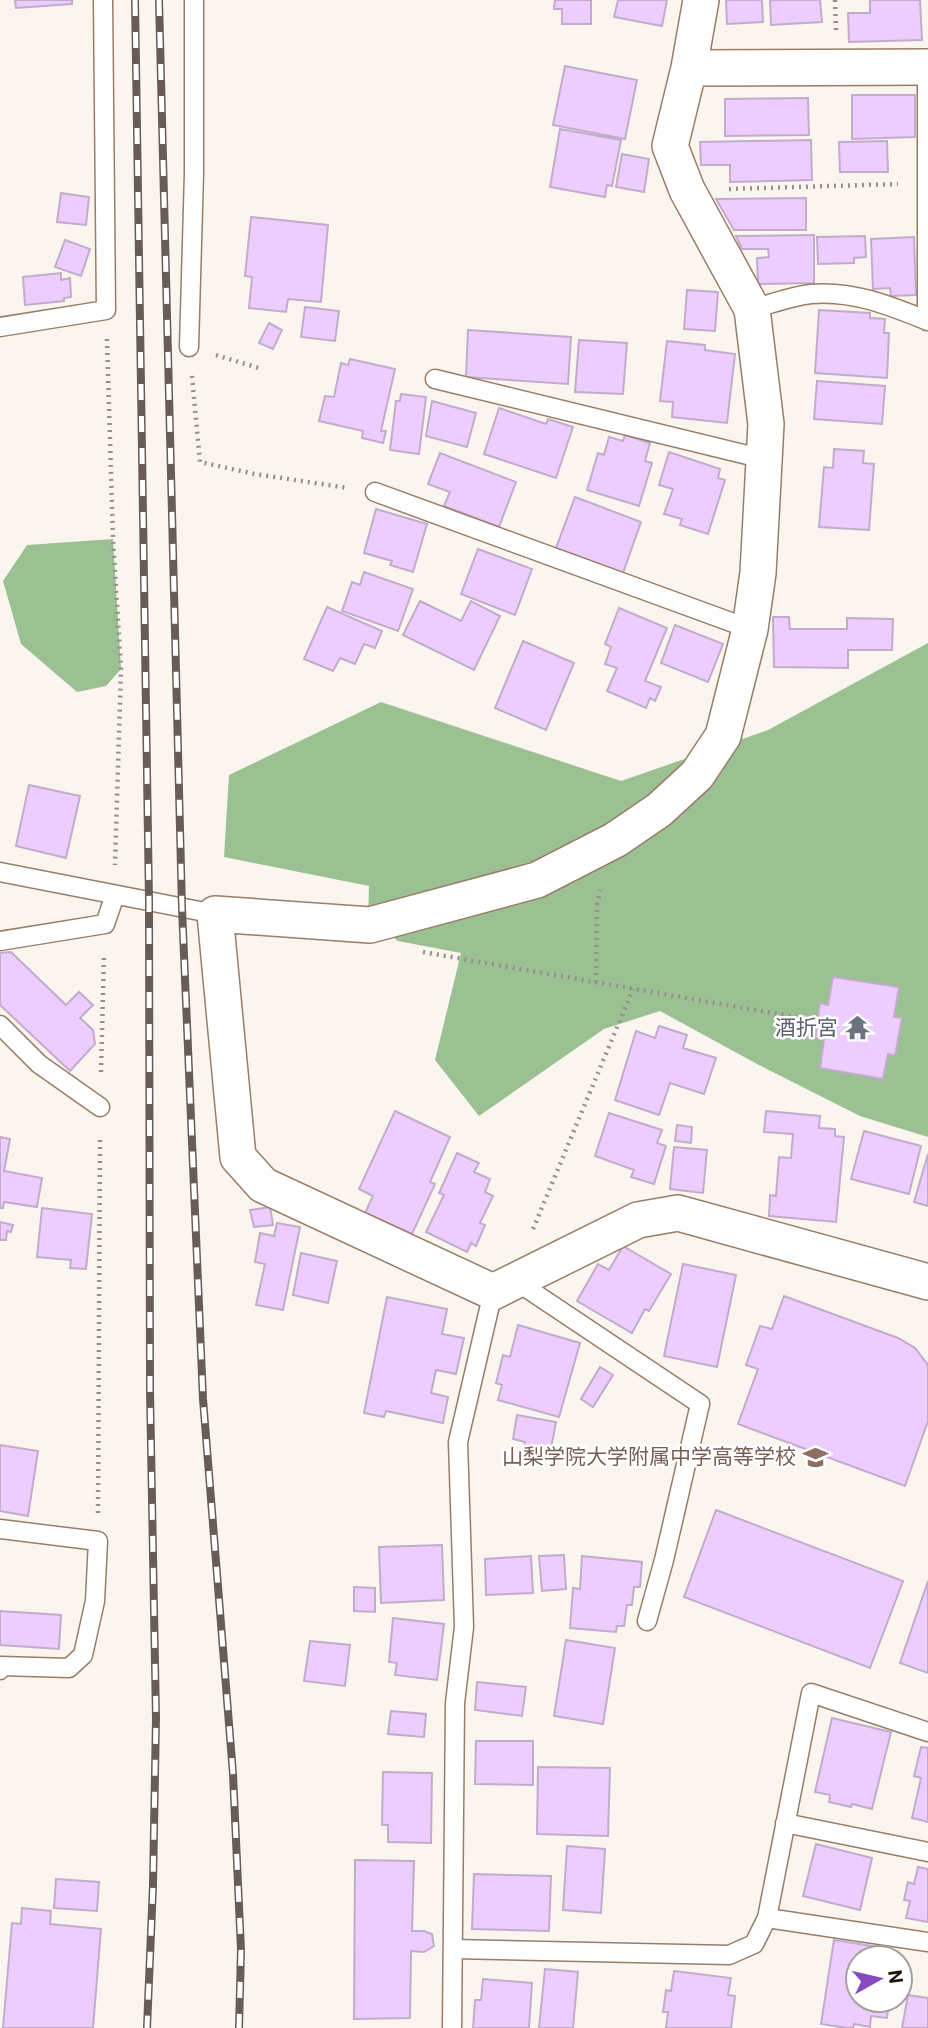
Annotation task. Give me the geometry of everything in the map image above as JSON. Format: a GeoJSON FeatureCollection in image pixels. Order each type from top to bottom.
{"type":"FeatureCollection","features":[{"type":"Feature","properties":{"kind":"street"},"geometry":{"type":"LineString","coordinates":[[701,0],[689,68],[670,146],[687,190],[752,309],[766,424],[758,573],[750,629],[723,736],[697,775],[659,810],[606,844],[537,880],[370,925],[215,914],[238,1157],[263,1185],[506,1286],[638,1220],[678,1213],[928,1282]]}},
{"type":"Feature","properties":{"kind":"street"},"geometry":{"type":"LineString","coordinates":[[689,68],[928,67]]}},
{"type":"Feature","properties":{"kind":"lane"},"geometry":{"type":"LineString","coordinates":[[0,327],[106,310],[103,0]]}},
{"type":"Feature","properties":{"kind":"lane"},"geometry":{"type":"LineString","coordinates":[[190,347],[194,0]]}},
{"type":"Feature","properties":{"kind":"lane"},"geometry":{"type":"LineString","coordinates":[[752,309],[811,294],[852,296],[899,309],[928,321],[928,67]]}},
{"type":"Feature","properties":{"kind":"lane"},"geometry":{"type":"LineString","coordinates":[[435,379],[764,459]]}},
{"type":"Feature","properties":{"kind":"lane"},"geometry":{"type":"LineString","coordinates":[[375,492],[750,629]]}},
{"type":"Feature","properties":{"kind":"lane"},"geometry":{"type":"LineString","coordinates":[[0,872],[215,914]]}},
{"type":"Feature","properties":{"kind":"lane"},"geometry":{"type":"LineString","coordinates":[[0,940],[105,924],[115,895]]}},
{"type":"Feature","properties":{"kind":"lane"},"geometry":{"type":"LineString","coordinates":[[0,1025],[39,1065],[100,1107]]}},
{"type":"Feature","properties":{"kind":"lane"},"geometry":{"type":"LineString","coordinates":[[452,2028],[455,1703],[464,1627],[458,1442],[506,1286],[700,1404],[647,1621]]}},
{"type":"Feature","properties":{"kind":"lane"},"geometry":{"type":"LineString","coordinates":[[0,1529],[98,1541],[95,1601],[83,1655],[69,1668],[1,1666],[0,1670]]}},
{"type":"Feature","properties":{"kind":"lane"},"geometry":{"type":"LineString","coordinates":[[453,1949],[729,1955],[754,1944],[767,1918],[811,1693],[928,1732]]}},
{"type":"Feature","properties":{"kind":"lane"},"geometry":{"type":"LineString","coordinates":[[785,1823],[928,1852]]}},
{"type":"Feature","properties":{"kind":"lane"},"geometry":{"type":"LineString","coordinates":[[767,1918],[928,1941]]}},
{"type":"Feature","properties":{"kind":"path"},"geometry":{"type":"LineString","coordinates":[[687,190],[927,183]]}},
{"type":"Feature","properties":{"kind":"path"},"geometry":{"type":"LineString","coordinates":[[106,310],[113,540],[121,669],[115,895]]}},
{"type":"Feature","properties":{"kind":"path"},"geometry":{"type":"LineString","coordinates":[[262,369],[190,347],[200,462],[255,474],[375,492]]}},
{"type":"Feature","properties":{"kind":"path"},"geometry":{"type":"LineString","coordinates":[[596,982],[597,905],[606,844]]}},
{"type":"Feature","properties":{"kind":"path"},"geometry":{"type":"LineString","coordinates":[[98,1541],[100,1107],[105,924]]}},
{"type":"Feature","properties":{"kind":"path"},"geometry":{"type":"LineString","coordinates":[[370,925],[400,948],[801,1018]]}},
{"type":"Feature","properties":{"kind":"path"},"geometry":{"type":"LineString","coordinates":[[506,1286],[633,989]]}},
{"type":"Feature","properties":{"kind":"green space"},"geometry":{"type":"Polygon","coordinates":[[[113,539],[121,669],[106,686],[77,692],[21,644],[3,581],[27,545],[113,539]]]}},
{"type":"Feature","properties":{"kind":"green space"},"geometry":{"type":"Polygon","coordinates":[[[928,643],[928,1137],[860,1116],[660,1011],[604,1029],[479,1116],[435,1060],[461,953],[398,941],[368,918],[369,886],[224,857],[229,775],[381,702],[621,781],[768,730],[928,643]]]}},
{"type":"Feature","properties":{"kind":"building"},"geometry":{"type":"Polygon","coordinates":[[[15,0],[72,0],[72,4],[16,8],[15,0]]]}},
{"type":"Feature","properties":{"kind":"building"},"geometry":{"type":"Polygon","coordinates":[[[555,0],[591,0],[591,24],[562,24],[562,9],[554,9],[555,0]]]}},
{"type":"Feature","properties":{"kind":"building"},"geometry":{"type":"Polygon","coordinates":[[[618,0],[667,0],[662,26],[614,17],[618,0]]]}},
{"type":"Feature","properties":{"kind":"building"},"geometry":{"type":"Polygon","coordinates":[[[726,0],[762,0],[763,22],[727,24],[726,0]]]}},
{"type":"Feature","properties":{"kind":"building"},"geometry":{"type":"Polygon","coordinates":[[[770,0],[820,0],[822,22],[771,25],[770,0]]]}},
{"type":"Feature","properties":{"kind":"building"},"geometry":{"type":"Polygon","coordinates":[[[870,0],[920,0],[922,40],[849,42],[848,13],[870,13],[870,0]]]}},
{"type":"Feature","properties":{"kind":"building"},"geometry":{"type":"Polygon","coordinates":[[[565,66],[637,80],[625,139],[553,125],[565,66]]]}},
{"type":"Feature","properties":{"kind":"building"},"geometry":{"type":"Polygon","coordinates":[[[852,95],[915,95],[915,137],[852,139],[852,95]]]}},
{"type":"Feature","properties":{"kind":"building"},"geometry":{"type":"Polygon","coordinates":[[[808,98],[809,135],[725,136],[725,99],[808,98]]]}},
{"type":"Feature","properties":{"kind":"building"},"geometry":{"type":"Polygon","coordinates":[[[560,129],[621,140],[612,186],[607,185],[605,197],[550,187],[560,129]]]}},
{"type":"Feature","properties":{"kind":"building"},"geometry":{"type":"Polygon","coordinates":[[[811,140],[812,180],[730,182],[730,165],[701,165],[700,142],[811,140]]]}},
{"type":"Feature","properties":{"kind":"building"},"geometry":{"type":"Polygon","coordinates":[[[887,141],[888,172],[840,172],[839,142],[887,141]]]}},
{"type":"Feature","properties":{"kind":"building"},"geometry":{"type":"Polygon","coordinates":[[[622,154],[649,159],[644,192],[616,187],[622,154]]]}},
{"type":"Feature","properties":{"kind":"building"},"geometry":{"type":"Polygon","coordinates":[[[61,193],[89,197],[86,225],[57,222],[61,193]]]}},
{"type":"Feature","properties":{"kind":"building"},"geometry":{"type":"Polygon","coordinates":[[[806,198],[806,230],[734,230],[716,199],[806,198]]]}},
{"type":"Feature","properties":{"kind":"building"},"geometry":{"type":"Polygon","coordinates":[[[251,217],[328,225],[321,302],[288,299],[286,312],[249,308],[252,277],[245,276],[251,217]]]}},
{"type":"Feature","properties":{"kind":"building"},"geometry":{"type":"Polygon","coordinates":[[[814,235],[814,283],[758,284],[757,258],[769,257],[768,249],[742,249],[736,236],[814,235]]]}},
{"type":"Feature","properties":{"kind":"building"},"geometry":{"type":"Polygon","coordinates":[[[865,236],[866,257],[854,258],[854,263],[818,264],[817,237],[865,236]]]}},
{"type":"Feature","properties":{"kind":"building"},"geometry":{"type":"Polygon","coordinates":[[[914,237],[916,295],[891,296],[890,288],[873,289],[871,239],[914,237]]]}},
{"type":"Feature","properties":{"kind":"building"},"geometry":{"type":"Polygon","coordinates":[[[65,240],[90,249],[81,276],[55,267],[65,240]]]}},
{"type":"Feature","properties":{"kind":"building"},"geometry":{"type":"Polygon","coordinates":[[[61,273],[61,280],[70,278],[71,297],[64,298],[64,301],[25,305],[23,277],[61,273]]]}},
{"type":"Feature","properties":{"kind":"building"},"geometry":{"type":"Polygon","coordinates":[[[687,290],[718,292],[715,331],[684,329],[687,290]]]}},
{"type":"Feature","properties":{"kind":"building"},"geometry":{"type":"Polygon","coordinates":[[[305,307],[339,311],[335,341],[301,337],[305,307]]]}},
{"type":"Feature","properties":{"kind":"building"},"geometry":{"type":"Polygon","coordinates":[[[819,310],[870,313],[870,318],[885,319],[884,333],[889,333],[887,378],[815,373],[819,310]]]}},
{"type":"Feature","properties":{"kind":"building"},"geometry":{"type":"Polygon","coordinates":[[[269,323],[282,330],[273,349],[259,343],[269,323]]]}},
{"type":"Feature","properties":{"kind":"building"},"geometry":{"type":"Polygon","coordinates":[[[468,330],[571,337],[568,384],[466,377],[468,330]]]}},
{"type":"Feature","properties":{"kind":"building"},"geometry":{"type":"Polygon","coordinates":[[[579,340],[627,343],[623,394],[575,392],[579,340]]]}},
{"type":"Feature","properties":{"kind":"building"},"geometry":{"type":"Polygon","coordinates":[[[667,341],[705,345],[705,350],[735,354],[727,423],[672,417],[673,402],[660,401],[667,341]]]}},
{"type":"Feature","properties":{"kind":"building"},"geometry":{"type":"Polygon","coordinates":[[[350,359],[395,369],[381,431],[386,431],[383,443],[362,438],[363,431],[319,421],[325,396],[334,397],[341,363],[348,365],[350,359]]]}},
{"type":"Feature","properties":{"kind":"building"},"geometry":{"type":"Polygon","coordinates":[[[817,381],[885,386],[882,424],[814,419],[817,381]]]}},
{"type":"Feature","properties":{"kind":"building"},"geometry":{"type":"Polygon","coordinates":[[[401,394],[426,397],[419,454],[390,450],[396,401],[400,401],[401,394]]]}},
{"type":"Feature","properties":{"kind":"building"},"geometry":{"type":"Polygon","coordinates":[[[432,401],[476,413],[467,447],[426,436],[432,401]]]}},
{"type":"Feature","properties":{"kind":"building"},"geometry":{"type":"Polygon","coordinates":[[[499,408],[546,424],[548,419],[573,427],[556,478],[484,454],[499,408]]]}},
{"type":"Feature","properties":{"kind":"building"},"geometry":{"type":"Polygon","coordinates":[[[625,435],[650,443],[645,461],[652,463],[639,506],[587,490],[598,453],[604,455],[609,437],[623,441],[625,435]]]}},
{"type":"Feature","properties":{"kind":"building"},"geometry":{"type":"Polygon","coordinates":[[[834,449],[864,451],[863,463],[874,464],[869,530],[819,527],[824,467],[833,468],[834,449]]]}},
{"type":"Feature","properties":{"kind":"building"},"geometry":{"type":"Polygon","coordinates":[[[669,452],[720,469],[718,478],[725,480],[708,534],[680,525],[682,519],[664,514],[673,489],[659,485],[669,452]]]}},
{"type":"Feature","properties":{"kind":"building"},"geometry":{"type":"Polygon","coordinates":[[[440,453],[516,482],[499,527],[444,506],[450,492],[428,484],[440,453]]]}},
{"type":"Feature","properties":{"kind":"building"},"geometry":{"type":"Polygon","coordinates":[[[575,497],[641,522],[623,573],[556,548],[575,497]]]}},
{"type":"Feature","properties":{"kind":"building"},"geometry":{"type":"Polygon","coordinates":[[[376,509],[427,524],[413,572],[390,565],[392,561],[364,553],[376,509]]]}},
{"type":"Feature","properties":{"kind":"building"},"geometry":{"type":"Polygon","coordinates":[[[478,549],[532,569],[515,615],[461,594],[478,549]]]}},
{"type":"Feature","properties":{"kind":"building"},"geometry":{"type":"Polygon","coordinates":[[[364,572],[413,589],[398,631],[342,611],[352,582],[360,585],[364,572]]]}},
{"type":"Feature","properties":{"kind":"building"},"geometry":{"type":"Polygon","coordinates":[[[420,601],[461,621],[471,601],[500,616],[474,670],[403,635],[420,601]]]}},
{"type":"Feature","properties":{"kind":"building"},"geometry":{"type":"Polygon","coordinates":[[[327,607],[382,631],[375,648],[364,644],[355,664],[340,658],[333,671],[304,659],[327,607]]]}},
{"type":"Feature","properties":{"kind":"building"},"geometry":{"type":"Polygon","coordinates":[[[619,608],[667,628],[645,681],[661,687],[655,701],[650,698],[646,708],[607,691],[617,668],[605,664],[611,647],[605,644],[619,608]]]}},
{"type":"Feature","properties":{"kind":"building"},"geometry":{"type":"Polygon","coordinates":[[[773,617],[789,617],[790,629],[847,629],[847,618],[893,619],[892,650],[848,650],[848,668],[774,667],[773,617]]]}},
{"type":"Feature","properties":{"kind":"building"},"geometry":{"type":"Polygon","coordinates":[[[675,625],[723,644],[708,682],[661,663],[675,625]]]}},
{"type":"Feature","properties":{"kind":"building"},"geometry":{"type":"Polygon","coordinates":[[[523,641],[574,663],[546,730],[495,708],[523,641]]]}},
{"type":"Feature","properties":{"kind":"building"},"geometry":{"type":"Polygon","coordinates":[[[29,785],[80,796],[66,858],[16,846],[29,785]]]}},
{"type":"Feature","properties":{"kind":"building"},"geometry":{"type":"Polygon","coordinates":[[[11,952],[66,1005],[79,992],[93,1005],[80,1018],[93,1030],[95,1044],[70,1071],[0,1005],[0,953],[11,952]]]}},
{"type":"Feature","properties":{"kind":"building","name":"酒折宮"},"geometry":{"type":"Polygon","coordinates":[[[833,977],[899,987],[894,1017],[902,1018],[895,1056],[888,1054],[883,1079],[820,1068],[824,1039],[815,1038],[820,1003],[828,1005],[833,977]]]}},
{"type":"Feature","properties":{"kind":"building"},"geometry":{"type":"Polygon","coordinates":[[[659,1026],[687,1035],[683,1048],[716,1058],[704,1094],[670,1083],[659,1115],[615,1100],[636,1031],[655,1038],[659,1026]]]}},
{"type":"Feature","properties":{"kind":"building"},"geometry":{"type":"Polygon","coordinates":[[[395,1111],[450,1137],[430,1182],[435,1184],[412,1234],[365,1213],[373,1196],[359,1189],[395,1111]]]}},
{"type":"Feature","properties":{"kind":"building"},"geometry":{"type":"Polygon","coordinates":[[[766,1111],[820,1116],[819,1128],[835,1129],[835,1136],[844,1137],[836,1222],[769,1216],[770,1195],[776,1196],[779,1157],[791,1158],[793,1134],[764,1132],[766,1111]]]}},
{"type":"Feature","properties":{"kind":"building"},"geometry":{"type":"Polygon","coordinates":[[[609,1113],[662,1130],[657,1143],[666,1146],[654,1184],[631,1177],[634,1170],[595,1156],[609,1113]]]}},
{"type":"Feature","properties":{"kind":"building"},"geometry":{"type":"Polygon","coordinates":[[[677,1125],[692,1127],[691,1143],[675,1141],[677,1125]]]}},
{"type":"Feature","properties":{"kind":"building"},"geometry":{"type":"Polygon","coordinates":[[[864,1131],[921,1146],[909,1194],[851,1179],[864,1131]]]}},
{"type":"Feature","properties":{"kind":"building"},"geometry":{"type":"Polygon","coordinates":[[[0,1137],[10,1139],[4,1171],[42,1178],[37,1207],[4,1202],[3,1208],[0,1208],[0,1137]]]}},
{"type":"Feature","properties":{"kind":"building"},"geometry":{"type":"Polygon","coordinates":[[[674,1147],[707,1150],[703,1193],[670,1189],[674,1147]]]}},
{"type":"Feature","properties":{"kind":"building"},"geometry":{"type":"Polygon","coordinates":[[[457,1153],[479,1163],[474,1172],[490,1179],[485,1192],[493,1196],[480,1223],[485,1225],[476,1246],[471,1243],[467,1252],[426,1232],[444,1195],[439,1193],[457,1153]]]}},
{"type":"Feature","properties":{"kind":"building"},"geometry":{"type":"Polygon","coordinates":[[[928,1154],[928,1206],[914,1202],[928,1154]]]}},
{"type":"Feature","properties":{"kind":"building"},"geometry":{"type":"Polygon","coordinates":[[[270,1207],[273,1225],[254,1227],[250,1210],[270,1207]]]}},
{"type":"Feature","properties":{"kind":"building"},"geometry":{"type":"Polygon","coordinates":[[[42,1208],[92,1214],[86,1269],[70,1268],[71,1260],[37,1257],[42,1208]]]}},
{"type":"Feature","properties":{"kind":"building"},"geometry":{"type":"Polygon","coordinates":[[[0,1222],[13,1225],[11,1232],[7,1231],[6,1240],[0,1240],[0,1222]]]}},
{"type":"Feature","properties":{"kind":"building"},"geometry":{"type":"Polygon","coordinates":[[[277,1223],[300,1227],[283,1310],[256,1305],[265,1264],[255,1262],[260,1233],[274,1236],[277,1223]]]}},
{"type":"Feature","properties":{"kind":"building"},"geometry":{"type":"Polygon","coordinates":[[[623,1246],[671,1274],[649,1311],[645,1309],[632,1333],[577,1301],[598,1264],[609,1270],[623,1246]]]}},
{"type":"Feature","properties":{"kind":"building"},"geometry":{"type":"Polygon","coordinates":[[[301,1253],[337,1261],[328,1303],[293,1295],[301,1253]]]}},
{"type":"Feature","properties":{"kind":"building"},"geometry":{"type":"Polygon","coordinates":[[[683,1264],[736,1275],[717,1367],[664,1356],[683,1264]]]}},
{"type":"Feature","properties":{"kind":"building"},"geometry":{"type":"Polygon","coordinates":[[[784,1296],[898,1338],[915,1348],[928,1365],[928,1421],[905,1486],[738,1424],[758,1369],[746,1365],[760,1326],[772,1329],[784,1296]]]}},
{"type":"Feature","properties":{"kind":"building"},"geometry":{"type":"Polygon","coordinates":[[[387,1297],[447,1309],[442,1334],[464,1338],[456,1374],[436,1370],[431,1393],[448,1397],[443,1423],[386,1411],[384,1417],[364,1413],[387,1297]]]}},
{"type":"Feature","properties":{"kind":"building"},"geometry":{"type":"Polygon","coordinates":[[[518,1325],[580,1343],[559,1417],[498,1400],[502,1385],[496,1383],[503,1355],[510,1357],[518,1325]]]}},
{"type":"Feature","properties":{"kind":"building"},"geometry":{"type":"Polygon","coordinates":[[[600,1367],[613,1375],[593,1407],[581,1399],[600,1367]]]}},
{"type":"Feature","properties":{"kind":"building"},"geometry":{"type":"Polygon","coordinates":[[[517,1415],[556,1422],[549,1459],[523,1454],[525,1442],[513,1439],[517,1415]]]}},
{"type":"Feature","properties":{"kind":"building"},"geometry":{"type":"Polygon","coordinates":[[[0,1445],[38,1451],[28,1516],[0,1511],[0,1445]]]}},
{"type":"Feature","properties":{"kind":"building"},"geometry":{"type":"Polygon","coordinates":[[[716,1510],[903,1581],[870,1668],[684,1597],[716,1510]]]}},
{"type":"Feature","properties":{"kind":"building"},"geometry":{"type":"Polygon","coordinates":[[[442,1545],[444,1600],[381,1603],[379,1547],[442,1545]]]}},
{"type":"Feature","properties":{"kind":"building"},"geometry":{"type":"Polygon","coordinates":[[[564,1555],[566,1589],[542,1591],[539,1556],[564,1555]]]}},
{"type":"Feature","properties":{"kind":"building"},"geometry":{"type":"Polygon","coordinates":[[[531,1556],[533,1593],[486,1595],[485,1559],[531,1556]]]}},
{"type":"Feature","properties":{"kind":"building"},"geometry":{"type":"Polygon","coordinates":[[[582,1556],[642,1562],[640,1587],[634,1587],[632,1605],[627,1605],[624,1626],[617,1626],[616,1632],[570,1628],[573,1588],[580,1589],[582,1556]]]}},
{"type":"Feature","properties":{"kind":"building"},"geometry":{"type":"Polygon","coordinates":[[[928,1581],[928,1673],[900,1663],[928,1581]]]}},
{"type":"Feature","properties":{"kind":"building"},"geometry":{"type":"Polygon","coordinates":[[[354,1587],[375,1588],[375,1612],[354,1611],[354,1587]]]}},
{"type":"Feature","properties":{"kind":"building"},"geometry":{"type":"Polygon","coordinates":[[[0,1611],[61,1615],[59,1649],[0,1645],[0,1611]]]}},
{"type":"Feature","properties":{"kind":"building"},"geometry":{"type":"Polygon","coordinates":[[[393,1618],[444,1624],[437,1680],[395,1675],[397,1663],[389,1662],[393,1618]]]}},
{"type":"Feature","properties":{"kind":"building"},"geometry":{"type":"Polygon","coordinates":[[[566,1640],[615,1648],[603,1724],[554,1716],[566,1640]]]}},
{"type":"Feature","properties":{"kind":"building"},"geometry":{"type":"Polygon","coordinates":[[[310,1641],[350,1645],[345,1686],[304,1681],[310,1641]]]}},
{"type":"Feature","properties":{"kind":"building"},"geometry":{"type":"Polygon","coordinates":[[[477,1682],[526,1687],[522,1716],[475,1710],[477,1682]]]}},
{"type":"Feature","properties":{"kind":"building"},"geometry":{"type":"Polygon","coordinates":[[[391,1711],[426,1714],[424,1737],[388,1734],[391,1711]]]}},
{"type":"Feature","properties":{"kind":"building"},"geometry":{"type":"Polygon","coordinates":[[[832,1718],[891,1732],[872,1809],[829,1802],[830,1795],[815,1792],[832,1718]]]}},
{"type":"Feature","properties":{"kind":"building"},"geometry":{"type":"Polygon","coordinates":[[[476,1741],[533,1741],[533,1785],[475,1784],[476,1741]]]}},
{"type":"Feature","properties":{"kind":"building"},"geometry":{"type":"Polygon","coordinates":[[[921,1747],[928,1748],[928,1822],[912,1818],[921,1778],[914,1776],[921,1747]]]}},
{"type":"Feature","properties":{"kind":"building"},"geometry":{"type":"Polygon","coordinates":[[[538,1767],[610,1768],[608,1836],[537,1834],[538,1767]]]}},
{"type":"Feature","properties":{"kind":"building"},"geometry":{"type":"Polygon","coordinates":[[[383,1772],[432,1773],[431,1843],[388,1842],[388,1825],[382,1825],[383,1772]]]}},
{"type":"Feature","properties":{"kind":"building"},"geometry":{"type":"Polygon","coordinates":[[[816,1844],[872,1858],[860,1910],[803,1896],[816,1844]]]}},
{"type":"Feature","properties":{"kind":"building"},"geometry":{"type":"Polygon","coordinates":[[[567,1846],[605,1849],[601,1913],[563,1910],[567,1846]]]}},
{"type":"Feature","properties":{"kind":"building"},"geometry":{"type":"Polygon","coordinates":[[[355,1860],[414,1861],[412,1931],[432,1934],[434,1946],[424,1952],[411,1951],[410,2018],[354,2019],[355,1860]]]}},
{"type":"Feature","properties":{"kind":"building"},"geometry":{"type":"Polygon","coordinates":[[[918,1867],[928,1869],[928,1922],[906,1918],[910,1901],[904,1900],[908,1882],[914,1884],[918,1867]]]}},
{"type":"Feature","properties":{"kind":"building"},"geometry":{"type":"Polygon","coordinates":[[[474,1874],[551,1876],[549,1931],[472,1929],[474,1874]]]}},
{"type":"Feature","properties":{"kind":"building"},"geometry":{"type":"Polygon","coordinates":[[[56,1879],[99,1882],[97,1911],[54,1908],[56,1879]]]}},
{"type":"Feature","properties":{"kind":"building"},"geometry":{"type":"Polygon","coordinates":[[[22,1908],[51,1911],[50,1924],[101,1929],[93,2028],[3,2028],[12,1923],[21,1924],[22,1908]]]}},
{"type":"Feature","properties":{"kind":"building"},"geometry":{"type":"Polygon","coordinates":[[[834,1940],[860,1944],[844,1944],[844,2014],[887,2014],[887,2018],[871,2016],[870,2027],[854,2024],[853,2028],[847,2028],[821,2024],[834,1940]]]}},
{"type":"Feature","properties":{"kind":"building"},"geometry":{"type":"Polygon","coordinates":[[[545,1969],[578,1972],[573,2028],[539,2028],[545,1969]]]}},
{"type":"Feature","properties":{"kind":"building"},"geometry":{"type":"Polygon","coordinates":[[[674,1971],[731,1978],[728,1995],[735,1996],[731,2028],[666,2028],[668,2012],[663,2012],[666,1990],[671,1991],[674,1971]]]}},
{"type":"Feature","properties":{"kind":"building"},"geometry":{"type":"Polygon","coordinates":[[[483,1979],[532,1983],[529,2028],[473,2028],[475,2000],[481,2000],[483,1979]]]}},
{"type":"Feature","properties":{"kind":"building"},"geometry":{"type":"Polygon","coordinates":[[[914,1996],[928,1998],[928,2028],[902,2028],[905,2014],[914,2014],[914,1996]]]}},
{"type":"Feature","properties":{"kind":"railway"},"geometry":{"type":"LineString","coordinates":[[135,0],[149,901],[150,1391],[156,1718],[147,2028]]}},
{"type":"Feature","properties":{"kind":"railway"},"geometry":{"type":"LineString","coordinates":[[159,0],[182,908],[203,1399],[233,1774],[241,1950],[239,2028]]}},
{"type":"Feature","properties":{"kind":"place","name":"酒折宮"},"geometry":{"type":"Point","coordinates":[858,1028]}},
{"type":"Feature","properties":{"kind":"place","name":"山梨学院大学附属中学高等学校"},"geometry":{"type":"Point","coordinates":[816,1457]}}]}
